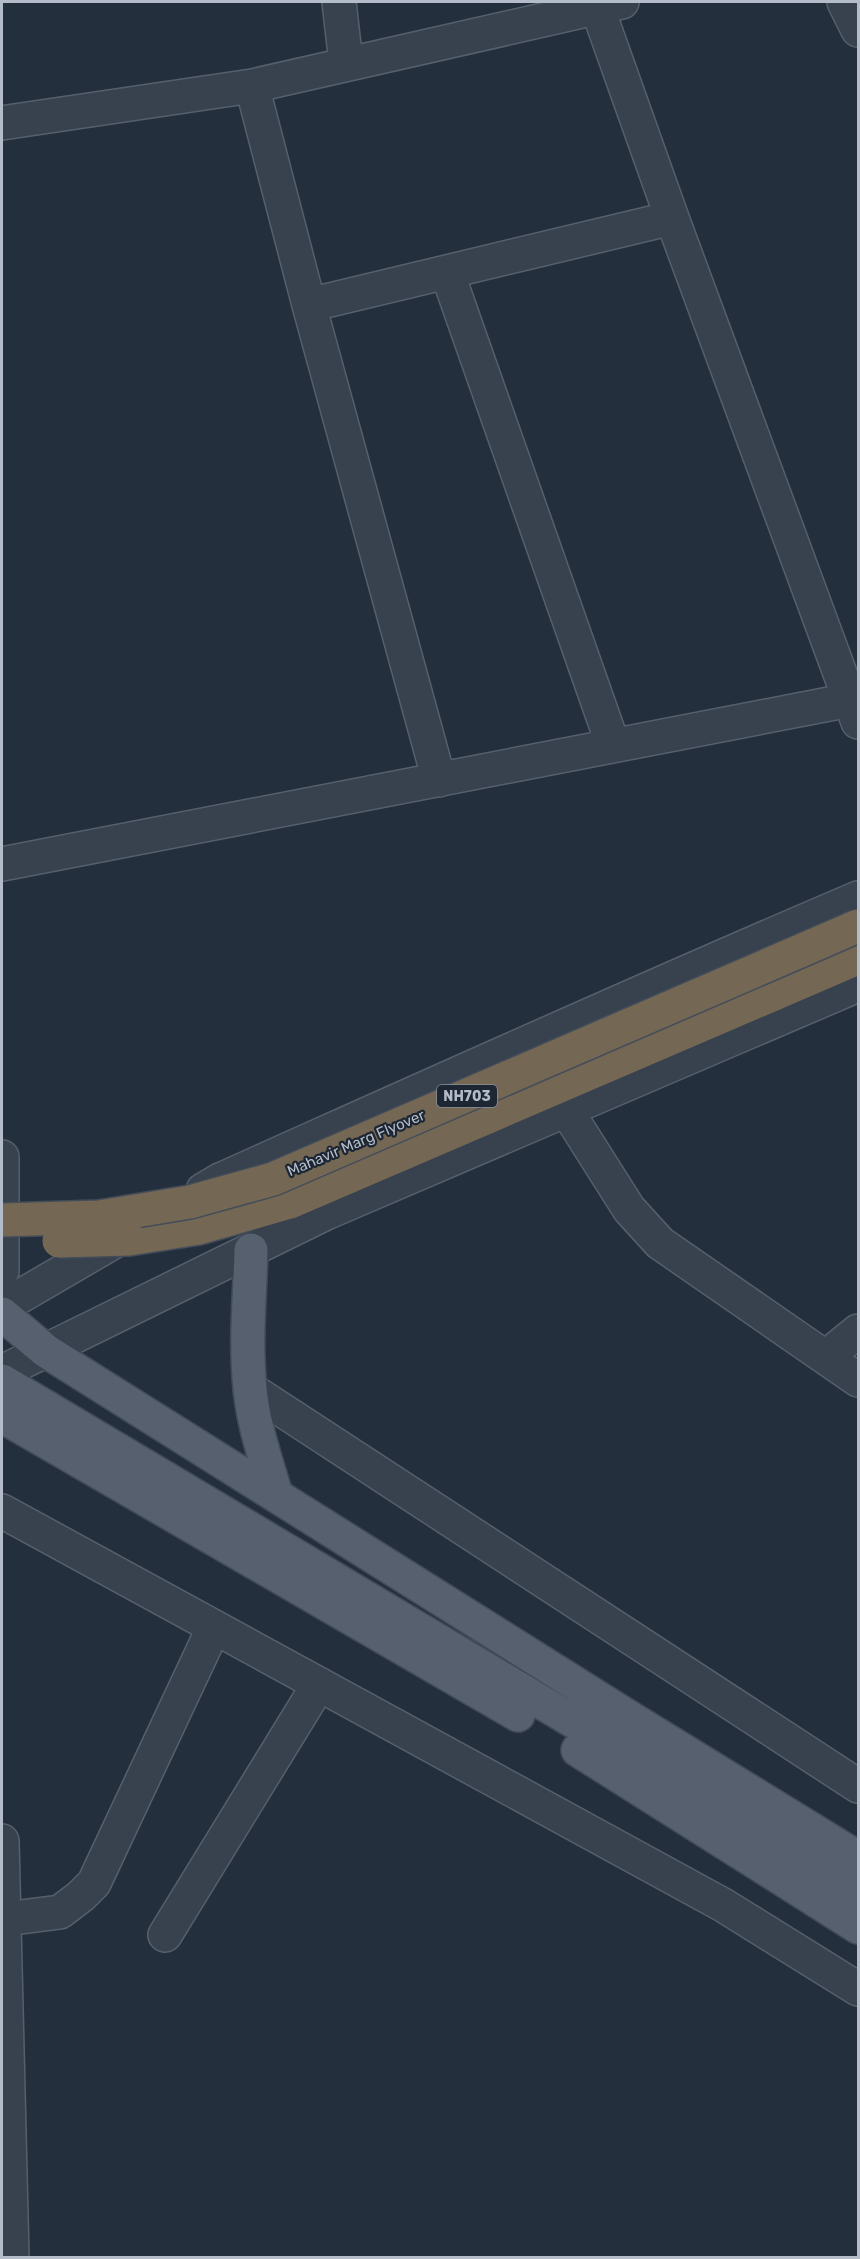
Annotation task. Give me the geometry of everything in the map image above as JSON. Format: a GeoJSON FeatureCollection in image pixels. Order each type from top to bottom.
{"type":"FeatureCollection","features":[{"type":"Feature","properties":{"kind":"highway","name":"Mahavir Marg Flyover"},"geometry":{"type":"LineString","coordinates":[[2,1220],[99,1217],[190,1202],[273,1179],[858,926]]}},
{"type":"Feature","properties":{"kind":"highway","name":"Mahavir Marg Flyover"},"geometry":{"type":"LineString","coordinates":[[2,1242],[129,1239],[199,1228],[290,1202],[858,958]]}},
{"type":"Feature","properties":{"kind":"main road"},"geometry":{"type":"LineString","coordinates":[[251,1250],[248,1338],[250,1389],[259,1435],[276,1495]]}},
{"type":"Feature","properties":{"kind":"main road"},"geometry":{"type":"LineString","coordinates":[[2,1314],[46,1351],[627,1716],[858,1858]]}},
{"type":"Feature","properties":{"kind":"main road"},"geometry":{"type":"LineString","coordinates":[[2,1381],[642,1762],[858,1894]]}},
{"type":"Feature","properties":{"kind":"main road"},"geometry":{"type":"LineString","coordinates":[[2,1416],[589,1756],[858,1927]]}},
{"type":"Feature","properties":{"kind":"street"},"geometry":{"type":"LineString","coordinates":[[339,2],[346,63]]}},
{"type":"Feature","properties":{"kind":"street"},"geometry":{"type":"LineString","coordinates":[[844,2],[858,30]]}},
{"type":"Feature","properties":{"kind":"street"},"geometry":{"type":"LineString","coordinates":[[2,123],[252,86],[609,4],[672,218],[854,711],[613,745],[2,864]]}},
{"type":"Feature","properties":{"kind":"street"},"geometry":{"type":"LineString","coordinates":[[252,86],[309,305],[439,780]]}},
{"type":"Feature","properties":{"kind":"street"},"geometry":{"type":"LineString","coordinates":[[309,305],[672,218]]}},
{"type":"Feature","properties":{"kind":"street"},"geometry":{"type":"LineString","coordinates":[[447,272],[613,745]]}},
{"type":"Feature","properties":{"kind":"street"},"geometry":{"type":"LineString","coordinates":[[2,1307],[220,1180],[858,898]]}},
{"type":"Feature","properties":{"kind":"street"},"geometry":{"type":"LineString","coordinates":[[2,1372],[326,1213],[858,985]]}},
{"type":"Feature","properties":{"kind":"street"},"geometry":{"type":"LineString","coordinates":[[567,1111],[630,1209],[660,1243],[858,1380]]}},
{"type":"Feature","properties":{"kind":"street"},"geometry":{"type":"LineString","coordinates":[[2,1157],[2,1271]]}},
{"type":"Feature","properties":{"kind":"street"},"geometry":{"type":"LineString","coordinates":[[826,1357],[858,1331]]}},
{"type":"Feature","properties":{"kind":"street"},"geometry":{"type":"LineString","coordinates":[[250,1389],[858,1786]]}},
{"type":"Feature","properties":{"kind":"street"},"geometry":{"type":"LineString","coordinates":[[2,1511],[723,1905],[858,1989]]}},
{"type":"Feature","properties":{"kind":"street"},"geometry":{"type":"LineString","coordinates":[[5,1918],[60,1912],[94,1883],[214,1627]]}},
{"type":"Feature","properties":{"kind":"street"},"geometry":{"type":"LineString","coordinates":[[165,1935],[319,1684]]}},
{"type":"Feature","properties":{"kind":"street"},"geometry":{"type":"LineString","coordinates":[[2,1841],[12,2258]]}}]}
